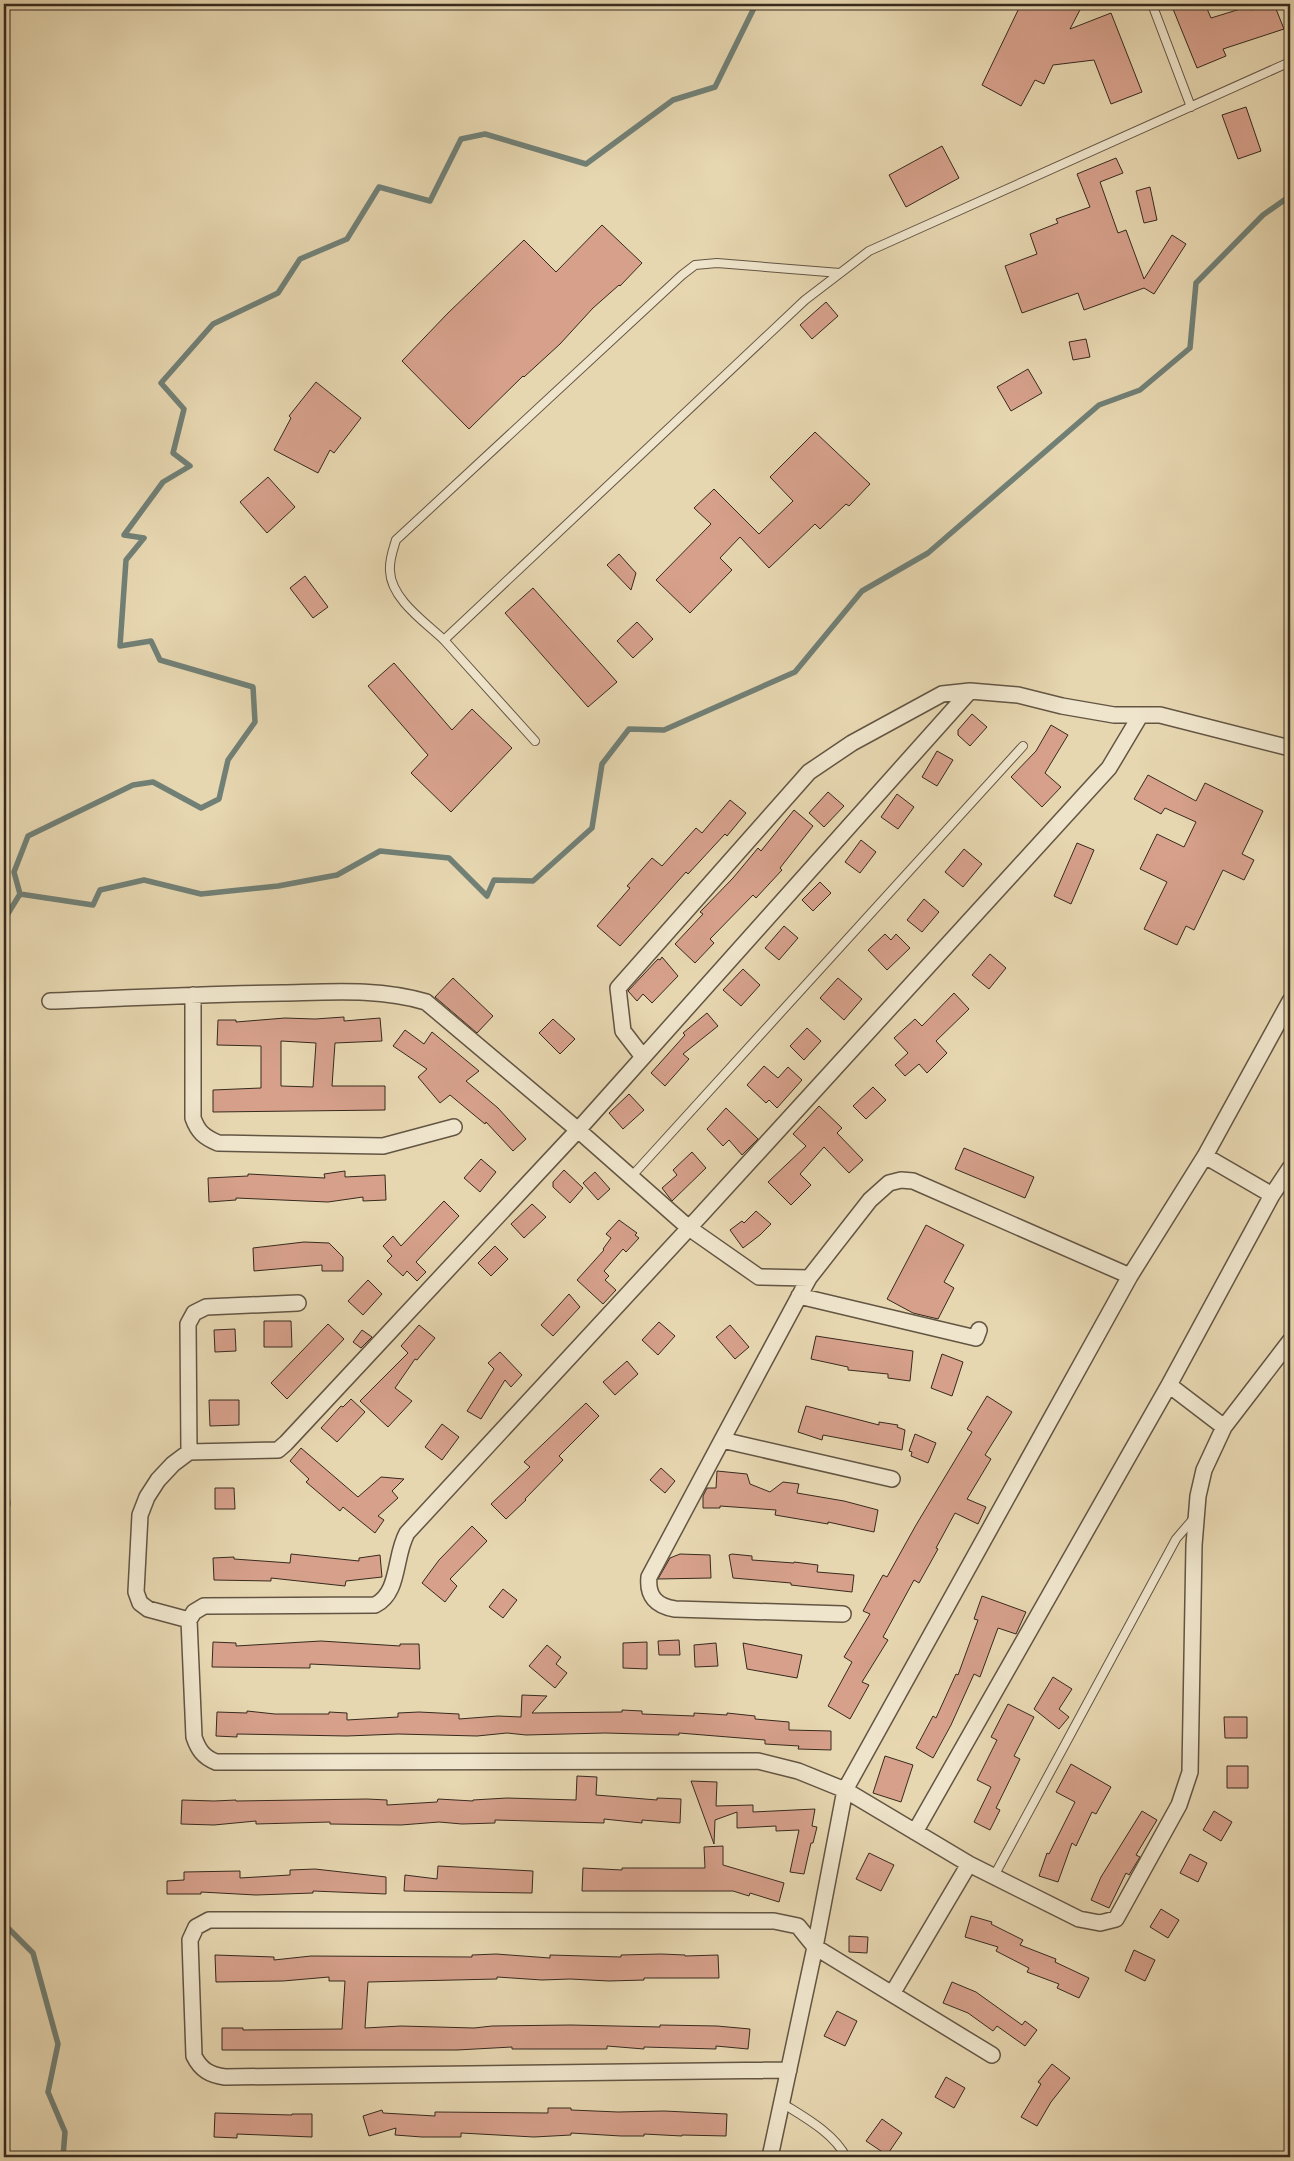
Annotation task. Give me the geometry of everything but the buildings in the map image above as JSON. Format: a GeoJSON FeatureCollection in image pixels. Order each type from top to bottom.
{"type":"FeatureCollection","features":[{"type":"Feature","properties":{"kind":"street"},"geometry":{"type":"LineString","coordinates":[[189,1620],[148,1610],[140,1603],[136,1592],[140,1515],[147,1497],[158,1480],[173,1464],[189,1452],[275,1450],[281,1448],[578,1130],[970,691]]}},
{"type":"Feature","properties":{"kind":"street"},"geometry":{"type":"LineString","coordinates":[[643,1057],[623,1030],[618,988],[809,772],[852,743],[942,694],[970,691],[1018,695],[1062,706],[1114,715],[1160,715],[1290,748]]}},
{"type":"Feature","properties":{"kind":"street"},"geometry":{"type":"LineString","coordinates":[[1140,716],[1109,768],[689,1228],[406,1533],[398,1554],[392,1586],[384,1601],[375,1605],[204,1606],[194,1612],[189,1620],[194,1737],[201,1752],[207,1759],[216,1762],[758,1761],[798,1771],[845,1790],[969,1864],[1079,1919],[1106,1923],[1116,1918],[1121,1910],[1179,1805],[1190,1772],[1194,1545],[1198,1496],[1204,1470],[1224,1427],[1290,1341]]}},
{"type":"Feature","properties":{"kind":"street"},"geometry":{"type":"LineString","coordinates":[[50,1001],[193,994],[365,992],[400,995],[426,1002],[578,1130],[689,1228],[759,1277],[809,1278]]}},
{"type":"Feature","properties":{"kind":"street"},"geometry":{"type":"LineString","coordinates":[[193,994],[193,1118],[196,1129],[205,1138],[218,1143],[383,1146],[454,1127]]}},
{"type":"Feature","properties":{"kind":"street"},"geometry":{"type":"LineString","coordinates":[[770,2157],[815,1947],[845,1790],[1130,1276],[1205,1156],[1290,1001]]}},
{"type":"Feature","properties":{"kind":"street"},"geometry":{"type":"LineString","coordinates":[[1205,1156],[1272,1195]]}},
{"type":"Feature","properties":{"kind":"street"},"geometry":{"type":"LineString","coordinates":[[915,1832],[1169,1385],[1272,1195],[1290,1168]]}},
{"type":"Feature","properties":{"kind":"street"},"geometry":{"type":"LineString","coordinates":[[843,1614],[675,1609],[664,1607],[654,1602],[648,1586],[649,1577],[809,1278],[870,1200],[889,1183],[901,1180],[913,1181],[1130,1276]]}},
{"type":"Feature","properties":{"kind":"street"},"geometry":{"type":"LineString","coordinates":[[799,1296],[976,1338],[979,1330]]}},
{"type":"Feature","properties":{"kind":"street"},"geometry":{"type":"LineString","coordinates":[[189,1452],[188,1324],[190,1318],[199,1309],[206,1307],[298,1303]]}},
{"type":"Feature","properties":{"kind":"street"},"geometry":{"type":"LineString","coordinates":[[1169,1385],[1224,1427]]}},
{"type":"Feature","properties":{"kind":"street"},"geometry":{"type":"LineString","coordinates":[[722,1440],[892,1479]]}},
{"type":"Feature","properties":{"kind":"street"},"geometry":{"type":"LineString","coordinates":[[892,1994],[969,1864]]}},
{"type":"Feature","properties":{"kind":"street"},"geometry":{"type":"LineString","coordinates":[[789,2070],[214,2076],[198,2065],[194,2056],[190,1940],[196,1927],[209,1920],[774,1921],[798,1926],[815,1947],[992,2055]]}},
{"type":"Feature","properties":{"kind":"lane"},"geometry":{"type":"LineString","coordinates":[[1152,4],[1191,107]]}},
{"type":"Feature","properties":{"kind":"lane"},"geometry":{"type":"LineString","coordinates":[[444,640],[805,300],[869,252],[907,233],[1290,62]]}},
{"type":"Feature","properties":{"kind":"lane"},"geometry":{"type":"LineString","coordinates":[[535,741],[444,640],[402,599],[395,587],[390,572],[390,557],[396,540],[695,265],[717,263],[840,273]]}},
{"type":"Feature","properties":{"kind":"lane"},"geometry":{"type":"LineString","coordinates":[[631,1177],[1024,746]]}},
{"type":"Feature","properties":{"kind":"lane"},"geometry":{"type":"LineString","coordinates":[[994,1876],[1176,1539],[1196,1516]]}},
{"type":"Feature","properties":{"kind":"lane"},"geometry":{"type":"LineString","coordinates":[[782,2103],[811,2122],[841,2147],[846,2157]]}},
{"type":"Feature","properties":{"kind":"waterway"},"geometry":{"type":"LineString","coordinates":[[20,894],[14,872],[28,836],[133,785],[153,782],[201,808],[219,799],[228,760],[255,722],[253,687],[160,660],[151,641],[120,646],[126,560],[144,538],[124,535],[163,482],[190,466],[173,453],[184,409],[161,383],[213,324],[278,293],[300,259],[347,239],[379,187],[430,201],[461,139],[485,134],[586,164],[673,100],[715,87],[756,4]]}},
{"type":"Feature","properties":{"kind":"waterway"},"geometry":{"type":"LineString","coordinates":[[4,920],[20,894],[93,905],[100,890],[144,880],[201,894],[278,886],[337,875],[380,851],[449,858],[487,896],[494,880],[533,881],[592,828],[602,764],[629,729],[664,730],[795,672],[862,591],[928,553],[1099,405],[1140,390],[1190,348],[1196,283],[1263,215],[1290,196]]}},
{"type":"Feature","properties":{"kind":"waterway"},"geometry":{"type":"LineString","coordinates":[[4,1472],[8,1504],[4,1516]]}},
{"type":"Feature","properties":{"kind":"waterway"},"geometry":{"type":"LineString","coordinates":[[4,1924],[33,1953],[58,2044],[48,2092],[65,2132],[63,2157]]}}]}
